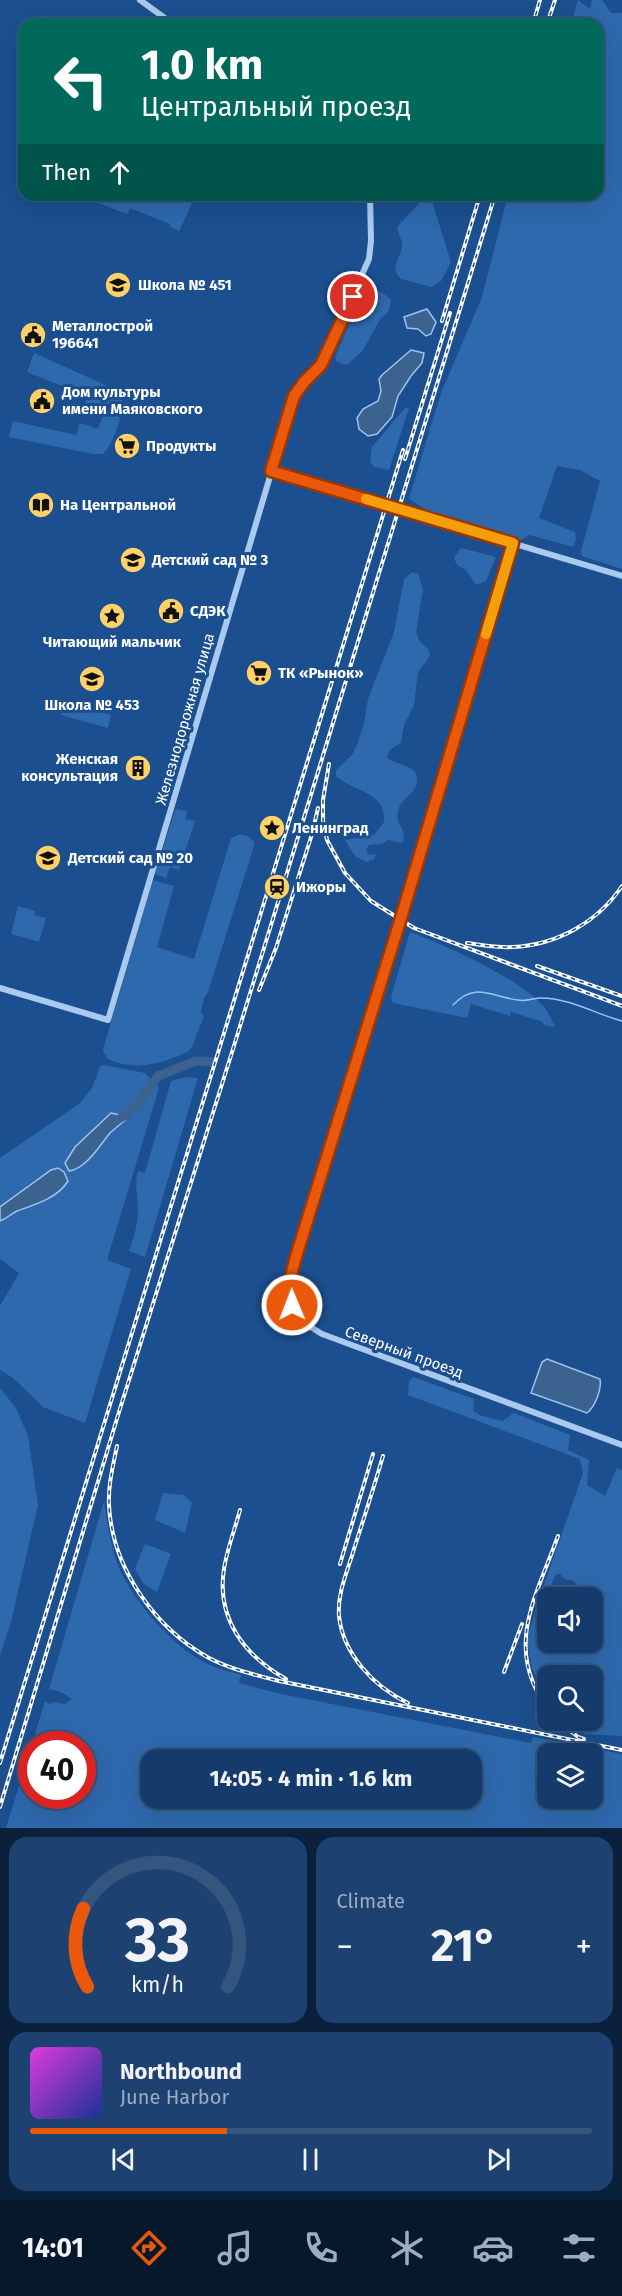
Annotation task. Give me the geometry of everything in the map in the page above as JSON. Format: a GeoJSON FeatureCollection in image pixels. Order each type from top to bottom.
{"type":"FeatureCollection","features":[{"type":"Feature","properties":{"kind":"street"},"geometry":{"type":"LineString","coordinates":[[140,0],[165,18]]}},
{"type":"Feature","properties":{"kind":"street","name":"Железнодорожная улица"},"geometry":{"type":"LineString","coordinates":[[0,988],[108,1020],[294,396],[321,365],[369,259],[370,201]]}},
{"type":"Feature","properties":{"kind":"street"},"geometry":{"type":"LineString","coordinates":[[271,471],[622,576]]}},
{"type":"Feature","properties":{"kind":"street","name":"Северный проезд"},"geometry":{"type":"LineString","coordinates":[[513,543],[401,918],[313,1200],[293,1269],[290,1294],[297,1315],[322,1334],[622,1445]]}},
{"type":"Feature","properties":{"kind":"shaded area"},"geometry":{"type":"Polygon","coordinates":[[[578,0],[590,9],[592,0],[602,0],[611,13],[622,13],[622,569],[582,556],[581,551],[600,481],[580,470],[557,466],[539,518],[575,532],[576,540],[573,547],[529,535],[521,540],[463,524],[434,514],[409,498],[441,393],[482,297],[506,201],[604,201],[604,18],[573,18],[578,0]]]}},
{"type":"Feature","properties":{"kind":"shaded area"},"geometry":{"type":"Polygon","coordinates":[[[93,201],[193,201],[179,231],[170,227],[170,224],[130,208],[127,214],[93,201]]]}},
{"type":"Feature","properties":{"kind":"shaded area"},"geometry":{"type":"Polygon","coordinates":[[[421,201],[432,201],[451,262],[441,281],[432,287],[401,279],[396,271],[402,244],[397,227],[421,201]]]}},
{"type":"Feature","properties":{"kind":"shaded area"},"geometry":{"type":"Polygon","coordinates":[[[373,288],[391,300],[389,311],[381,318],[363,350],[347,365],[337,362],[335,357],[364,290],[373,288]]]}},
{"type":"Feature","properties":{"kind":"shaded area"},"geometry":{"type":"Polygon","coordinates":[[[427,309],[436,322],[431,334],[426,336],[418,329],[407,328],[404,317],[427,309]]]}},
{"type":"Feature","properties":{"kind":"shaded area"},"geometry":{"type":"Polygon","coordinates":[[[411,350],[424,353],[422,363],[398,396],[392,417],[377,434],[368,436],[359,429],[357,418],[363,409],[378,401],[381,391],[379,379],[382,375],[411,350]]]}},
{"type":"Feature","properties":{"kind":"shaded area"},"geometry":{"type":"Polygon","coordinates":[[[34,353],[121,392],[121,415],[111,442],[103,454],[9,437],[13,421],[76,435],[80,423],[98,429],[104,412],[85,405],[87,396],[27,372],[34,353]]]}},
{"type":"Feature","properties":{"kind":"shaded area"},"geometry":{"type":"Polygon","coordinates":[[[405,408],[409,408],[389,470],[374,467],[370,462],[372,447],[405,408]]]}},
{"type":"Feature","properties":{"kind":"shaded area"},"geometry":{"type":"Polygon","coordinates":[[[461,548],[496,557],[486,581],[476,585],[467,571],[457,565],[454,558],[461,548]]]}},
{"type":"Feature","properties":{"kind":"shaded area"},"geometry":{"type":"Polygon","coordinates":[[[412,572],[418,574],[423,589],[416,632],[420,642],[430,654],[418,672],[414,705],[404,725],[401,743],[392,748],[386,757],[412,770],[417,777],[417,784],[403,801],[398,813],[398,822],[404,837],[403,843],[388,840],[381,844],[369,845],[366,849],[368,855],[376,854],[374,859],[367,862],[355,856],[345,840],[374,835],[384,822],[384,813],[381,806],[370,795],[336,776],[336,770],[352,755],[357,745],[368,699],[394,632],[404,579],[412,572]]]}},
{"type":"Feature","properties":{"kind":"shaded area"},"geometry":{"type":"Polygon","coordinates":[[[65,701],[111,715],[108,728],[61,715],[65,701]]]}},
{"type":"Feature","properties":{"kind":"shaded area"},"geometry":{"type":"Polygon","coordinates":[[[175,810],[188,811],[185,819],[195,821],[179,870],[170,867],[166,878],[155,874],[175,810]]]}},
{"type":"Feature","properties":{"kind":"shaded area"},"geometry":{"type":"Polygon","coordinates":[[[240,834],[248,836],[254,842],[254,846],[208,992],[204,998],[201,1012],[204,1016],[192,1047],[188,1052],[168,1060],[149,1064],[129,1065],[108,1059],[103,1051],[104,1046],[153,880],[174,886],[157,947],[194,959],[231,838],[240,834]]]}},
{"type":"Feature","properties":{"kind":"shaded area"},"geometry":{"type":"Polygon","coordinates":[[[18,906],[35,911],[34,915],[46,918],[39,942],[11,934],[18,906]]]}},
{"type":"Feature","properties":{"kind":"shaded area"},"geometry":{"type":"Polygon","coordinates":[[[410,932],[461,954],[519,986],[544,1007],[555,1027],[543,1025],[543,1022],[511,1012],[510,1016],[471,1004],[467,1018],[393,1003],[391,997],[410,932]]]}},
{"type":"Feature","properties":{"kind":"shaded area"},"geometry":{"type":"Polygon","coordinates":[[[103,1065],[145,1073],[159,1088],[107,1260],[131,1269],[85,1423],[43,1407],[13,1378],[0,1370],[0,1306],[19,1273],[0,1259],[0,1158],[80,1103],[92,1088],[100,1067],[103,1065]]]}},
{"type":"Feature","properties":{"kind":"shaded area"},"geometry":{"type":"Polygon","coordinates":[[[186,1077],[198,1078],[145,1257],[129,1251],[137,1220],[138,1171],[145,1173],[171,1081],[186,1077]]]}},
{"type":"Feature","properties":{"kind":"shaded area"},"geometry":{"type":"Polygon","coordinates":[[[111,1113],[124,1116],[125,1120],[110,1133],[87,1161],[69,1171],[65,1163],[75,1147],[111,1113]]]}},
{"type":"Feature","properties":{"kind":"shaded area"},"geometry":{"type":"Polygon","coordinates":[[[58,1168],[64,1172],[68,1181],[64,1187],[45,1200],[17,1211],[0,1221],[0,1207],[51,1170],[58,1168]]]}},
{"type":"Feature","properties":{"kind":"shaded area"},"geometry":{"type":"Polygon","coordinates":[[[547,1359],[600,1379],[597,1398],[587,1413],[531,1393],[542,1362],[547,1359]]]}},
{"type":"Feature","properties":{"kind":"shaded area"},"geometry":{"type":"Polygon","coordinates":[[[413,1377],[474,1399],[473,1410],[479,1415],[502,1421],[514,1413],[570,1435],[568,1450],[589,1460],[587,1485],[605,1496],[617,1468],[622,1470],[622,1736],[585,1734],[580,1731],[603,1731],[603,1665],[537,1665],[537,1680],[532,1668],[527,1640],[537,1605],[537,1653],[603,1653],[603,1587],[577,1587],[574,1581],[565,1579],[560,1574],[555,1575],[551,1587],[543,1587],[583,1473],[580,1459],[408,1395],[409,1381],[413,1377]]]}},
{"type":"Feature","properties":{"kind":"shaded area"},"geometry":{"type":"Polygon","coordinates":[[[0,1388],[16,1408],[28,1436],[38,1505],[11,1622],[0,1655],[0,1388]]]}},
{"type":"Feature","properties":{"kind":"shaded area"},"geometry":{"type":"Polygon","coordinates":[[[163,1493],[184,1495],[192,1503],[185,1533],[155,1520],[163,1493]]]}},
{"type":"Feature","properties":{"kind":"shaded area"},"geometry":{"type":"Polygon","coordinates":[[[104,1501],[110,1538],[122,1574],[151,1617],[189,1653],[216,1667],[241,1675],[239,1683],[276,1693],[531,1743],[533,1737],[564,1743],[537,1743],[537,1809],[603,1809],[603,1750],[622,1754],[622,1828],[6,1828],[18,1789],[18,1809],[96,1809],[96,1731],[36,1731],[45,1701],[49,1704],[55,1702],[65,1704],[72,1699],[61,1692],[49,1689],[104,1501]]]}},
{"type":"Feature","properties":{"kind":"shaded area"},"geometry":{"type":"Polygon","coordinates":[[[145,1544],[171,1554],[157,1592],[144,1584],[135,1569],[145,1544]]]}},
{"type":"Feature","properties":{"kind":"waterway"},"geometry":{"type":"LineString","coordinates":[[453,1005],[469,994],[484,992],[521,1000],[538,998],[572,1003],[622,1021]]}},
{"type":"Feature","properties":{"kind":"waterway"},"geometry":{"type":"LineString","coordinates":[[114,1122],[141,1100],[158,1076],[196,1061],[211,1062]]}},
{"type":"Feature","properties":{"kind":"railway"},"geometry":{"type":"LineString","coordinates":[[535,18],[540,0]]}},
{"type":"Feature","properties":{"kind":"railway"},"geometry":{"type":"LineString","coordinates":[[549,18],[555,0]]}},
{"type":"Feature","properties":{"kind":"railway"},"geometry":{"type":"LineString","coordinates":[[442,321],[478,201]]}},
{"type":"Feature","properties":{"kind":"railway"},"geometry":{"type":"LineString","coordinates":[[0,1807],[119,1412],[493,201]]}},
{"type":"Feature","properties":{"kind":"railway"},"geometry":{"type":"LineString","coordinates":[[405,459],[450,313]]}},
{"type":"Feature","properties":{"kind":"railway"},"geometry":{"type":"LineString","coordinates":[[0,1763],[403,450]]}},
{"type":"Feature","properties":{"kind":"railway"},"geometry":{"type":"LineString","coordinates":[[329,764],[323,800],[323,820],[327,840],[345,873],[371,901],[414,928],[622,1006]]}},
{"type":"Feature","properties":{"kind":"railway"},"geometry":{"type":"LineString","coordinates":[[259,990],[276,948],[318,808]]}},
{"type":"Feature","properties":{"kind":"railway"},"geometry":{"type":"LineString","coordinates":[[467,943],[513,947],[545,942],[589,921],[622,886]]}},
{"type":"Feature","properties":{"kind":"railway"},"geometry":{"type":"LineString","coordinates":[[537,966],[622,996]]}},
{"type":"Feature","properties":{"kind":"railway"},"geometry":{"type":"LineString","coordinates":[[117,1446],[110,1483],[109,1505],[118,1551],[140,1594],[154,1613],[189,1645],[209,1658],[234,1669],[279,1681],[622,1750]]}},
{"type":"Feature","properties":{"kind":"railway"},"geometry":{"type":"LineString","coordinates":[[340,1564],[373,1454]]}},
{"type":"Feature","properties":{"kind":"railway"},"geometry":{"type":"LineString","coordinates":[[383,1456],[344,1582],[339,1616],[347,1643],[362,1668],[383,1688],[408,1703]]}},
{"type":"Feature","properties":{"kind":"railway"},"geometry":{"type":"LineString","coordinates":[[240,1510],[224,1569],[223,1587],[229,1620],[246,1647],[271,1670],[286,1679]]}},
{"type":"Feature","properties":{"kind":"railway"},"geometry":{"type":"LineString","coordinates":[[537,1690],[527,1665],[528,1622],[533,1601],[558,1536]]}},
{"type":"Feature","properties":{"kind":"railway"},"geometry":{"type":"LineString","coordinates":[[504,1672],[522,1624]]}},
{"type":"Feature","properties":{"kind":"railway"},"geometry":{"type":"LineString","coordinates":[[571,1731],[584,1739]]}},
{"type":"Feature","properties":{"kind":"slow traffic"},"geometry":{"type":"LineString","coordinates":[[366,499],[513,543],[486,634]]}},
{"type":"Feature","properties":{"kind":"place","name":"Школа № 451"},"geometry":{"type":"Point","coordinates":[118,285]}},
{"type":"Feature","properties":{"kind":"place","name":"Металлострой 196641"},"geometry":{"type":"Point","coordinates":[33,335]}},
{"type":"Feature","properties":{"kind":"place","name":"Дом культуры имени Маяковского"},"geometry":{"type":"Point","coordinates":[42,401]}},
{"type":"Feature","properties":{"kind":"place","name":"Продукты"},"geometry":{"type":"Point","coordinates":[127,446]}},
{"type":"Feature","properties":{"kind":"place","name":"На Центральной"},"geometry":{"type":"Point","coordinates":[41,505]}},
{"type":"Feature","properties":{"kind":"place","name":"Детский сад № 3"},"geometry":{"type":"Point","coordinates":[133,560]}},
{"type":"Feature","properties":{"kind":"place","name":"СДЭК"},"geometry":{"type":"Point","coordinates":[171,611]}},
{"type":"Feature","properties":{"kind":"place","name":"Читающий мальчик"},"geometry":{"type":"Point","coordinates":[112,616]}},
{"type":"Feature","properties":{"kind":"place","name":"ТК «Рынок»"},"geometry":{"type":"Point","coordinates":[259,673]}},
{"type":"Feature","properties":{"kind":"place","name":"Школа № 453"},"geometry":{"type":"Point","coordinates":[92,679]}},
{"type":"Feature","properties":{"kind":"place","name":"Женская консультация"},"geometry":{"type":"Point","coordinates":[138,768]}},
{"type":"Feature","properties":{"kind":"place","name":"Ленинград"},"geometry":{"type":"Point","coordinates":[272,828]}},
{"type":"Feature","properties":{"kind":"place","name":"Детский сад № 20"},"geometry":{"type":"Point","coordinates":[48,858]}},
{"type":"Feature","properties":{"kind":"place","name":"Ижоры"},"geometry":{"type":"Point","coordinates":[277,887]}},
{"type":"Feature","properties":{"kind":"route"},"geometry":{"type":"LineString","coordinates":[[292,1305],[290,1283],[303,1234],[401,918],[513,543],[271,471],[294,396],[321,365],[353,297]]}}]}
